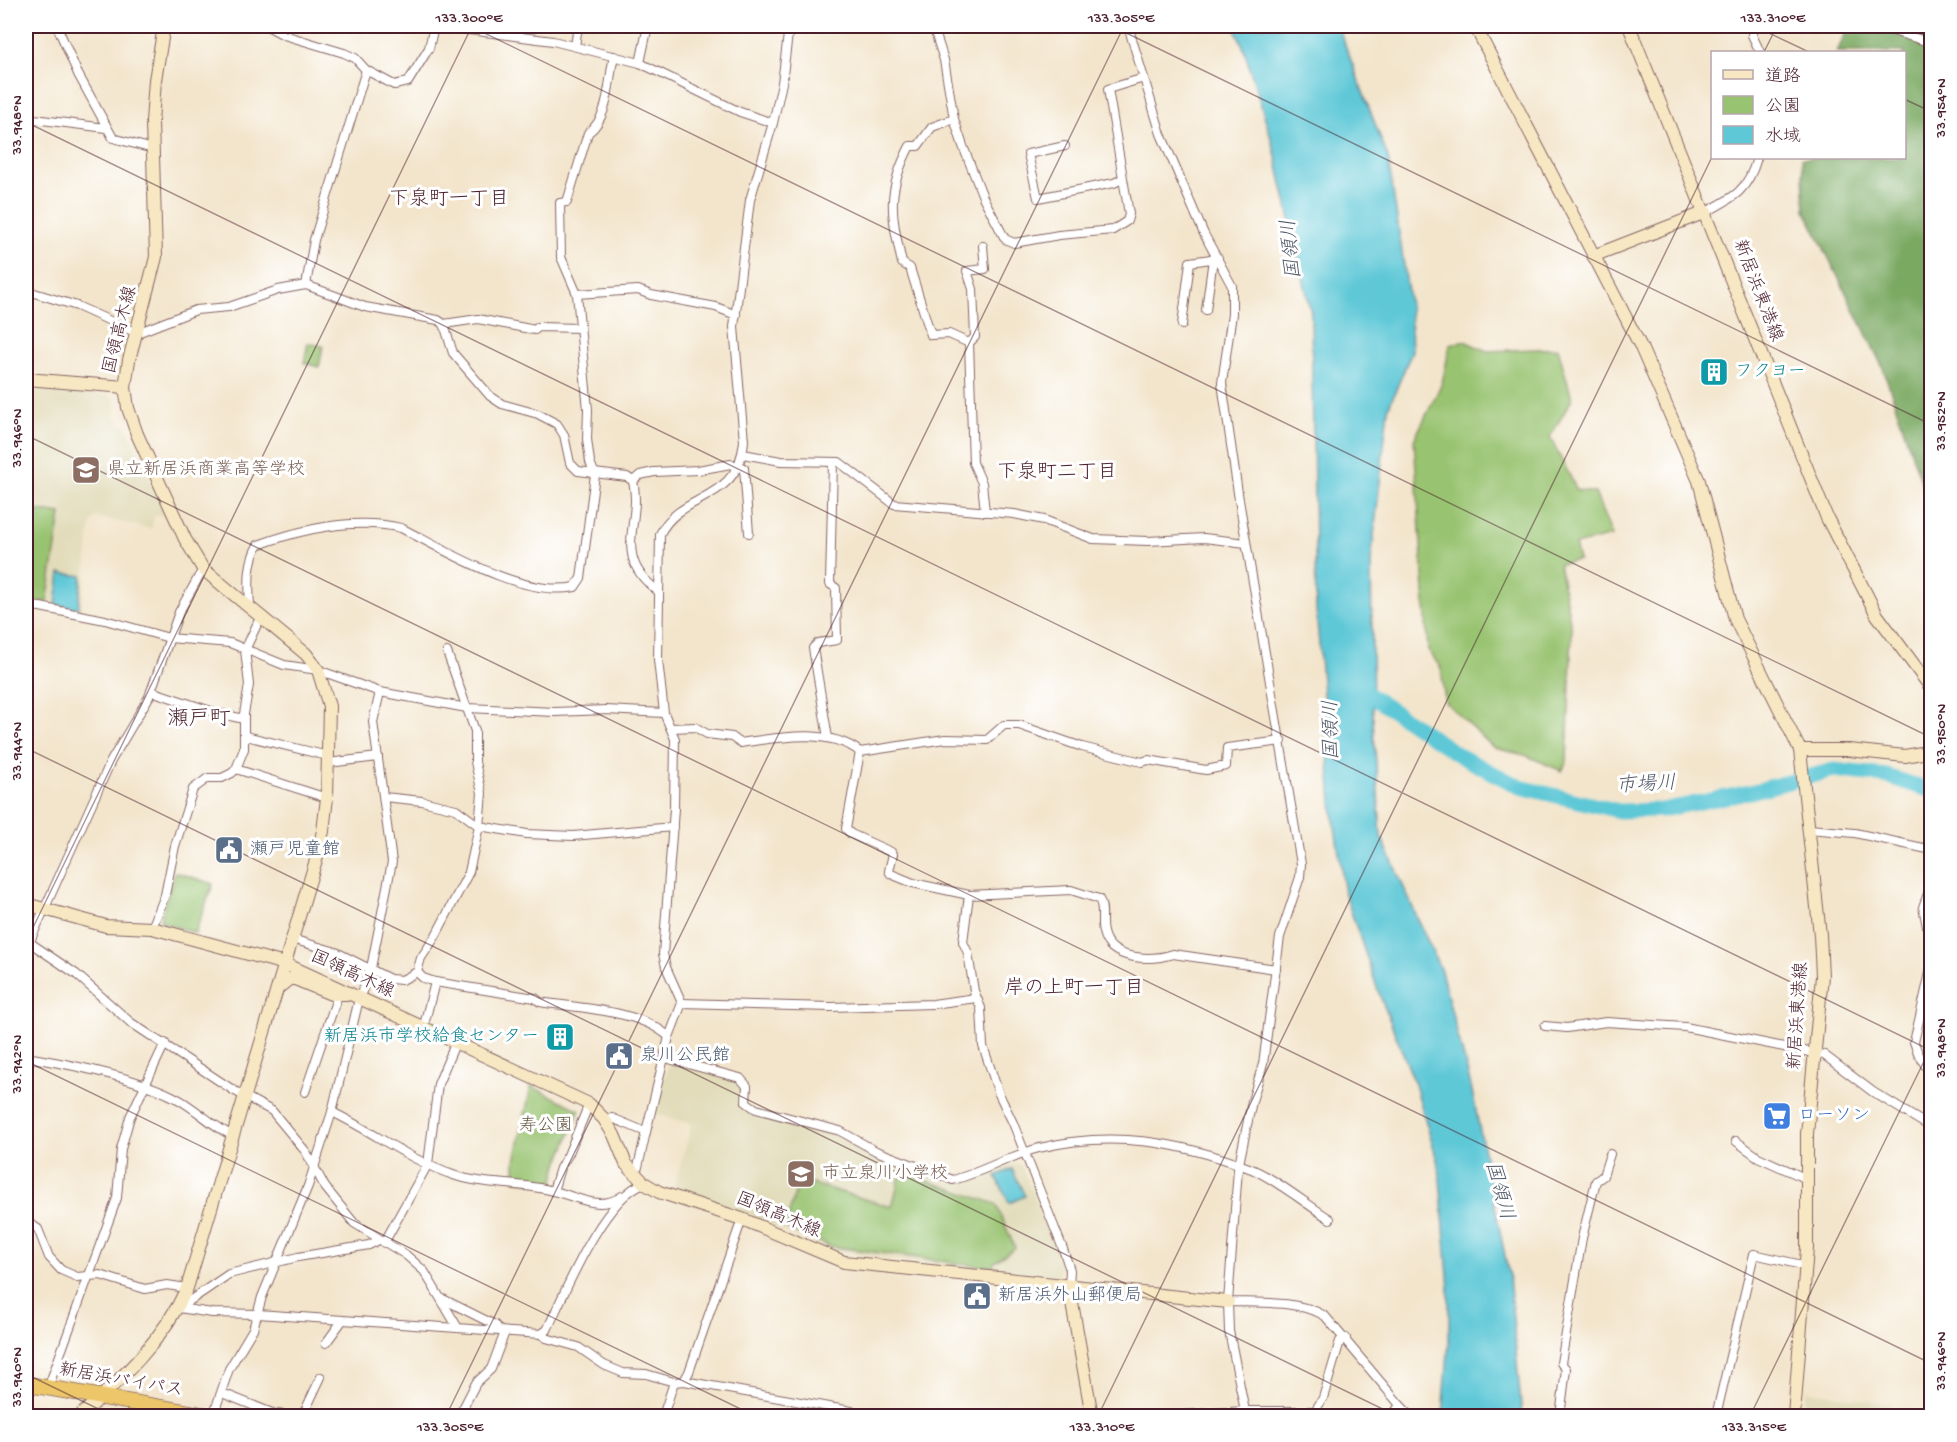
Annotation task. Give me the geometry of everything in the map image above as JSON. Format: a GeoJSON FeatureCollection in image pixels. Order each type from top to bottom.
{"type":"FeatureCollection","features":[{"type":"Feature","properties":{"kind":"highway","name":"新居浜バイパス"},"geometry":{"type":"LineString","coordinates":[[26,1384],[212,1416]]}},
{"type":"Feature","properties":{"kind":"main road","name":"国領高木線"},"geometry":{"type":"LineString","coordinates":[[164,26],[155,80],[153,149],[156,257],[136,333],[125,387],[128,408],[136,434],[185,539],[203,569],[306,654],[318,670],[329,706],[327,798],[323,831],[285,964],[349,996],[589,1104],[604,1119],[633,1174],[659,1192],[742,1219],[844,1262],[1228,1302]]}},
{"type":"Feature","properties":{"kind":"main road"},"geometry":{"type":"LineString","coordinates":[[1475,26],[1640,345],[1699,481],[1735,619],[1801,754],[1849,750],[1905,756],[1930,751],[1932,766]]}},
{"type":"Feature","properties":{"kind":"main road","name":"新居浜東港線"},"geometry":{"type":"LineString","coordinates":[[1629,26],[1706,212],[1831,528],[1876,615],[1932,689]]}},
{"type":"Feature","properties":{"kind":"main road"},"geometry":{"type":"LineString","coordinates":[[1593,256],[1706,212]]}},
{"type":"Feature","properties":{"kind":"main road"},"geometry":{"type":"LineString","coordinates":[[26,379],[125,387]]}},
{"type":"Feature","properties":{"kind":"main road","name":"新居浜東港線"},"geometry":{"type":"LineString","coordinates":[[1794,1416],[1806,1266],[1807,1134],[1822,976],[1801,754]]}},
{"type":"Feature","properties":{"kind":"main road"},"geometry":{"type":"LineString","coordinates":[[26,904],[106,926],[152,928],[285,964],[188,1288],[178,1308],[151,1348],[80,1416]]}},
{"type":"Feature","properties":{"kind":"main road"},"geometry":{"type":"LineString","coordinates":[[278,988],[289,979],[295,979],[349,996]]}},
{"type":"Feature","properties":{"kind":"main road"},"geometry":{"type":"LineString","coordinates":[[1069,1286],[1092,1416]]}},
{"type":"Feature","properties":{"kind":"street"},"geometry":{"type":"LineString","coordinates":[[57,26],[106,129],[113,138],[153,149]]}},
{"type":"Feature","properties":{"kind":"street"},"geometry":{"type":"LineString","coordinates":[[267,26],[284,35],[355,58],[366,70],[394,85],[408,82],[429,48],[436,26],[575,46],[640,63],[721,103],[773,123]]}},
{"type":"Feature","properties":{"kind":"street"},"geometry":{"type":"LineString","coordinates":[[575,46],[578,26]]}},
{"type":"Feature","properties":{"kind":"street"},"geometry":{"type":"LineString","coordinates":[[640,63],[648,26]]}},
{"type":"Feature","properties":{"kind":"street"},"geometry":{"type":"LineString","coordinates":[[633,1174],[638,1167],[669,1037],[682,1003],[666,967],[663,954],[672,826],[675,739],[664,713],[658,660],[660,534],[664,525],[723,487],[734,477],[743,454],[736,315],[750,200],[773,123],[782,83],[789,26]]}},
{"type":"Feature","properties":{"kind":"street"},"geometry":{"type":"LineString","coordinates":[[933,26],[944,60],[954,119],[983,197],[1005,239],[1014,243],[1059,234],[1113,230],[1122,226],[1129,214],[1108,88],[1144,78]]}},
{"type":"Feature","properties":{"kind":"street"},"geometry":{"type":"LineString","coordinates":[[1128,26],[1161,134],[1204,234],[1227,274],[1233,296],[1222,383],[1246,543],[1301,864],[1300,877],[1280,937],[1263,1064],[1252,1101],[1239,1163],[1228,1302],[1229,1331],[1245,1414]]}},
{"type":"Feature","properties":{"kind":"street"},"geometry":{"type":"LineString","coordinates":[[1753,26],[1752,35],[1760,51]]}},
{"type":"Feature","properties":{"kind":"street"},"geometry":{"type":"LineString","coordinates":[[1876,26],[1932,43]]}},
{"type":"Feature","properties":{"kind":"street"},"geometry":{"type":"LineString","coordinates":[[249,608],[252,555],[258,545],[332,525],[386,524],[401,528],[514,582],[564,590],[575,587],[581,578],[595,475],[590,462],[587,439],[588,410],[577,294],[561,257],[558,229],[560,203],[567,202],[588,133],[595,128],[603,114],[614,56]]}},
{"type":"Feature","properties":{"kind":"street"},"geometry":{"type":"LineString","coordinates":[[306,285],[314,240],[366,70]]}},
{"type":"Feature","properties":{"kind":"street"},"geometry":{"type":"LineString","coordinates":[[26,118],[106,129]]}},
{"type":"Feature","properties":{"kind":"street"},"geometry":{"type":"LineString","coordinates":[[954,119],[932,127],[918,146],[910,146],[897,170],[891,213],[902,263],[910,268],[931,334],[949,334],[969,343]]}},
{"type":"Feature","properties":{"kind":"street"},"geometry":{"type":"LineString","coordinates":[[1065,146],[1028,154],[1038,198],[1114,183],[1122,179]]}},
{"type":"Feature","properties":{"kind":"street"},"geometry":{"type":"LineString","coordinates":[[1706,212],[1733,198],[1751,180],[1757,159]]}},
{"type":"Feature","properties":{"kind":"street"},"geometry":{"type":"LineString","coordinates":[[983,246],[985,269],[967,271],[973,288],[975,337],[969,343],[973,463],[982,483],[985,512]]}},
{"type":"Feature","properties":{"kind":"street"},"geometry":{"type":"LineString","coordinates":[[1206,310],[1216,258]]}},
{"type":"Feature","properties":{"kind":"street"},"geometry":{"type":"LineString","coordinates":[[1182,325],[1190,262],[1216,258]]}},
{"type":"Feature","properties":{"kind":"street"},"geometry":{"type":"LineString","coordinates":[[26,284],[28,293],[77,306],[136,333],[195,310],[229,307],[278,291],[306,285],[365,307],[430,318],[444,324],[478,319],[535,330],[538,327],[581,328]]}},
{"type":"Feature","properties":{"kind":"street"},"geometry":{"type":"LineString","coordinates":[[577,294],[638,290],[651,295],[716,307],[736,315]]}},
{"type":"Feature","properties":{"kind":"street"},"geometry":{"type":"LineString","coordinates":[[444,324],[453,353],[490,396],[502,404],[538,414],[557,424],[564,435],[570,463],[578,471],[595,475],[627,477],[633,482],[636,490],[629,544],[631,554],[647,584],[658,591]]}},
{"type":"Feature","properties":{"kind":"street"},"geometry":{"type":"LineString","coordinates":[[743,454],[844,465],[894,504],[1044,520],[1094,539],[1148,541],[1204,537],[1246,543]]}},
{"type":"Feature","properties":{"kind":"street"},"geometry":{"type":"LineString","coordinates":[[828,738],[813,648],[818,643],[837,640],[836,588],[830,584],[833,462]]}},
{"type":"Feature","properties":{"kind":"street"},"geometry":{"type":"LineString","coordinates":[[633,482],[640,475],[654,471],[738,465],[744,468],[749,533]]}},
{"type":"Feature","properties":{"kind":"street"},"geometry":{"type":"LineString","coordinates":[[203,569],[179,612],[151,690],[135,723],[111,760],[27,946],[76,974],[130,1022],[165,1043],[232,1090],[264,1105],[286,1126],[306,1152],[313,1170],[354,1222],[406,1255],[424,1271],[443,1299],[458,1328]]}},
{"type":"Feature","properties":{"kind":"street"},"geometry":{"type":"LineString","coordinates":[[26,606],[94,618],[169,638],[230,643],[284,665],[318,670],[380,692],[467,708],[664,713]]}},
{"type":"Feature","properties":{"kind":"street"},"geometry":{"type":"LineString","coordinates":[[152,928],[165,895],[175,846],[193,789],[201,781],[227,776],[236,769],[246,736],[244,719],[249,685],[246,650],[261,616]]}},
{"type":"Feature","properties":{"kind":"street"},"geometry":{"type":"LineString","coordinates":[[292,939],[336,952],[390,979],[402,980],[417,972],[421,958],[435,937],[469,872],[479,826],[482,793],[475,762],[475,731],[447,652]]}},
{"type":"Feature","properties":{"kind":"street"},"geometry":{"type":"LineString","coordinates":[[151,690],[217,713],[244,719]]}},
{"type":"Feature","properties":{"kind":"street"},"geometry":{"type":"LineString","coordinates":[[305,1092],[349,996],[371,968],[392,862],[373,722],[380,692]]}},
{"type":"Feature","properties":{"kind":"street"},"geometry":{"type":"LineString","coordinates":[[672,728],[695,727],[708,735],[732,737],[740,743],[794,737],[828,738],[852,746],[860,752],[945,739],[987,740],[1004,725],[1019,725],[1118,757],[1206,770],[1226,766],[1227,748],[1281,741]]}},
{"type":"Feature","properties":{"kind":"street"},"geometry":{"type":"LineString","coordinates":[[246,736],[328,760],[378,757]]}},
{"type":"Feature","properties":{"kind":"street"},"geometry":{"type":"LineString","coordinates":[[860,752],[846,829],[851,834],[891,852],[893,854],[889,871],[891,874],[913,883],[969,895],[1071,890],[1099,899],[1102,904],[1102,931],[1107,942],[1116,951],[1157,959],[1173,954],[1276,969]]}},
{"type":"Feature","properties":{"kind":"street"},"geometry":{"type":"LineString","coordinates":[[236,769],[327,798]]}},
{"type":"Feature","properties":{"kind":"street"},"geometry":{"type":"LineString","coordinates":[[384,797],[422,801],[456,809],[479,826],[526,834],[573,836],[672,826]]}},
{"type":"Feature","properties":{"kind":"street"},"geometry":{"type":"LineString","coordinates":[[1809,826],[1855,833],[1932,850]]}},
{"type":"Feature","properties":{"kind":"street"},"geometry":{"type":"LineString","coordinates":[[1932,883],[1923,907],[1932,951]]}},
{"type":"Feature","properties":{"kind":"street"},"geometry":{"type":"LineString","coordinates":[[969,895],[963,931],[976,998],[981,1008],[983,1046],[989,1068],[1070,1270],[1069,1286]]}},
{"type":"Feature","properties":{"kind":"street"},"geometry":{"type":"LineString","coordinates":[[1932,964],[1914,1042],[1932,1077]]}},
{"type":"Feature","properties":{"kind":"street"},"geometry":{"type":"LineString","coordinates":[[417,972],[423,978],[435,982],[535,998],[540,1002],[635,1018],[657,1026],[669,1037]]}},
{"type":"Feature","properties":{"kind":"street"},"geometry":{"type":"LineString","coordinates":[[423,1029],[435,982]]}},
{"type":"Feature","properties":{"kind":"street"},"geometry":{"type":"LineString","coordinates":[[212,1416],[230,1369],[253,1329],[275,1263],[313,1170],[332,1112],[349,996]]}},
{"type":"Feature","properties":{"kind":"street"},"geometry":{"type":"LineString","coordinates":[[682,1003],[831,1007],[933,1004],[976,998]]}},
{"type":"Feature","properties":{"kind":"street"},"geometry":{"type":"LineString","coordinates":[[1545,1026],[1567,1028],[1606,1022],[1685,1027],[1824,1055],[1872,1092],[1932,1128]]}},
{"type":"Feature","properties":{"kind":"street"},"geometry":{"type":"LineString","coordinates":[[48,1388],[117,1198],[121,1149],[130,1118],[165,1043]]}},
{"type":"Feature","properties":{"kind":"street"},"geometry":{"type":"LineString","coordinates":[[178,1308],[229,1274],[381,1241],[428,1164],[438,1084],[455,1044]]}},
{"type":"Feature","properties":{"kind":"street"},"geometry":{"type":"LineString","coordinates":[[26,1057],[84,1068],[145,1087],[185,1103],[233,1136]]}},
{"type":"Feature","properties":{"kind":"street"},"geometry":{"type":"LineString","coordinates":[[665,1058],[740,1078],[747,1086],[746,1102],[756,1109],[840,1131],[876,1151],[953,1180],[1024,1153],[1094,1140],[1140,1140],[1199,1149],[1239,1163],[1330,1219]]}},
{"type":"Feature","properties":{"kind":"street"},"geometry":{"type":"LineString","coordinates":[[553,1191],[560,1168],[568,1155],[589,1104]]}},
{"type":"Feature","properties":{"kind":"street"},"geometry":{"type":"LineString","coordinates":[[332,1112],[428,1164],[453,1175],[479,1182],[553,1191],[599,1204],[615,1202],[644,1183]]}},
{"type":"Feature","properties":{"kind":"street"},"geometry":{"type":"LineString","coordinates":[[604,1119],[612,1118],[646,1132]]}},
{"type":"Feature","properties":{"kind":"street"},"geometry":{"type":"LineString","coordinates":[[1736,1141],[1758,1157],[1807,1179]]}},
{"type":"Feature","properties":{"kind":"street"},"geometry":{"type":"LineString","coordinates":[[1560,1416],[1566,1369],[1561,1363],[1572,1289],[1596,1181],[1604,1176],[1611,1154]]}},
{"type":"Feature","properties":{"kind":"street"},"geometry":{"type":"LineString","coordinates":[[541,1334],[547,1330],[584,1253],[627,1193]]}},
{"type":"Feature","properties":{"kind":"street"},"geometry":{"type":"LineString","coordinates":[[684,1381],[742,1219]]}},
{"type":"Feature","properties":{"kind":"street"},"geometry":{"type":"LineString","coordinates":[[26,1221],[38,1229],[49,1257],[61,1270],[77,1277],[100,1275],[145,1289],[167,1285],[188,1288]]}},
{"type":"Feature","properties":{"kind":"street"},"geometry":{"type":"LineString","coordinates":[[1716,1416],[1754,1254],[1806,1266]]}},
{"type":"Feature","properties":{"kind":"street"},"geometry":{"type":"LineString","coordinates":[[443,1299],[503,1331]]}},
{"type":"Feature","properties":{"kind":"street"},"geometry":{"type":"LineString","coordinates":[[1228,1302],[1286,1304],[1325,1316],[1346,1338],[1400,1406],[1411,1416]]}},
{"type":"Feature","properties":{"kind":"street"},"geometry":{"type":"LineString","coordinates":[[178,1308],[212,1313],[258,1314],[541,1334],[546,1338],[578,1347],[604,1365],[623,1373],[646,1374],[674,1382],[684,1381],[879,1416]]}},
{"type":"Feature","properties":{"kind":"street"},"geometry":{"type":"LineString","coordinates":[[326,1342],[342,1321]]}},
{"type":"Feature","properties":{"kind":"street"},"geometry":{"type":"LineString","coordinates":[[459,1416],[476,1383],[490,1370],[503,1331]]}},
{"type":"Feature","properties":{"kind":"street"},"geometry":{"type":"LineString","coordinates":[[1166,1416],[1315,1411],[1323,1398],[1340,1341],[1346,1338]]}},
{"type":"Feature","properties":{"kind":"street"},"geometry":{"type":"LineString","coordinates":[[296,1416],[304,1413],[321,1377]]}},
{"type":"Feature","properties":{"kind":"street"},"geometry":{"type":"LineString","coordinates":[[663,1416],[674,1382]]}},
{"type":"Feature","properties":{"kind":"street"},"geometry":{"type":"LineString","coordinates":[[222,1393],[272,1413],[290,1416]]}},
{"type":"Feature","properties":{"kind":"street"},"geometry":{"type":"LineString","coordinates":[[1392,1416],[1400,1406]]}},
{"type":"Feature","properties":{"kind":"shaded area","name":"県立新居浜商業高等学校"},"geometry":{"type":"Polygon","coordinates":[[[26,389],[108,395],[115,399],[115,415],[119,424],[126,426],[166,514],[154,516],[152,529],[95,517],[91,524],[81,612],[26,602],[26,389]]]}},
{"type":"Feature","properties":{"kind":"shaded area","name":"市立泉川小学校"},"geometry":{"type":"Polygon","coordinates":[[[669,1062],[738,1081],[744,1089],[744,1107],[832,1134],[878,1158],[951,1183],[1016,1163],[1021,1165],[1060,1258],[1059,1276],[913,1263],[827,1249],[729,1207],[673,1190],[692,1124],[656,1114],[669,1062]]]}},
{"type":"Feature","properties":{"kind":"shaded area"},"geometry":{"type":"Polygon","coordinates":[[[1806,1390],[1890,1404],[1888,1416],[1806,1416],[1806,1390]]]}},
{"type":"Feature","properties":{"kind":"green space"},"geometry":{"type":"Polygon","coordinates":[[[1849,26],[1931,26],[1931,511],[1883,368],[1805,210],[1802,159],[1906,159],[1906,51],[1837,51],[1849,26]]]}},
{"type":"Feature","properties":{"kind":"green space"},"geometry":{"type":"Polygon","coordinates":[[[1464,341],[1487,351],[1558,348],[1572,399],[1550,437],[1577,490],[1595,493],[1612,536],[1575,545],[1579,560],[1559,564],[1572,631],[1567,761],[1562,771],[1525,755],[1494,748],[1445,702],[1441,668],[1428,650],[1414,440],[1442,383],[1450,345],[1464,341]]]}},
{"type":"Feature","properties":{"kind":"green space"},"geometry":{"type":"Polygon","coordinates":[[[308,343],[323,346],[319,367],[304,363],[308,343]]]}},
{"type":"Feature","properties":{"kind":"green space"},"geometry":{"type":"Polygon","coordinates":[[[26,509],[61,514],[47,602],[26,600],[26,509]]]}},
{"type":"Feature","properties":{"kind":"green space"},"geometry":{"type":"Polygon","coordinates":[[[175,872],[213,884],[195,933],[164,923],[160,919],[175,872]]]}},
{"type":"Feature","properties":{"kind":"green space","name":"寿公園"},"geometry":{"type":"Polygon","coordinates":[[[531,1086],[580,1110],[557,1167],[554,1181],[549,1184],[515,1180],[515,1161],[531,1086]]]}},
{"type":"Feature","properties":{"kind":"green space"},"geometry":{"type":"Polygon","coordinates":[[[901,1172],[996,1204],[1015,1248],[994,1262],[993,1268],[829,1246],[785,1227],[799,1180],[892,1207],[901,1172]]]}},
{"type":"Feature","properties":{"kind":"water","name":"国領川"},"geometry":{"type":"Polygon","coordinates":[[[1233,26],[1338,26],[1388,158],[1410,306],[1412,351],[1388,409],[1371,562],[1373,720],[1381,836],[1441,971],[1471,1086],[1509,1276],[1522,1416],[1443,1416],[1449,1339],[1449,1288],[1439,1167],[1414,1081],[1380,996],[1345,894],[1333,813],[1316,609],[1311,313],[1274,148],[1243,46],[1233,26]]]}},
{"type":"Feature","properties":{"kind":"water"},"geometry":{"type":"Polygon","coordinates":[[[60,573],[82,576],[78,608],[56,605],[60,573]]]}},
{"type":"Feature","properties":{"kind":"water"},"geometry":{"type":"Polygon","coordinates":[[[1012,1169],[1025,1196],[1009,1203],[996,1176],[1012,1169]]]}},
{"type":"Feature","properties":{"kind":"waterway","name":"市場川"},"geometry":{"type":"LineString","coordinates":[[1356,686],[1462,757],[1520,787],[1619,811],[1662,810],[1750,792],[1834,770],[1886,776],[1932,791]]}},
{"type":"Feature","properties":{"kind":"place","name":"フクヨー"},"geometry":{"type":"Point","coordinates":[1714,372]}},
{"type":"Feature","properties":{"kind":"place","name":"県立新居浜商業高等学校"},"geometry":{"type":"Point","coordinates":[86,470]}},
{"type":"Feature","properties":{"kind":"place","name":"瀬戸児童館"},"geometry":{"type":"Point","coordinates":[229,850]}},
{"type":"Feature","properties":{"kind":"place","name":"新居浜市学校給食センター"},"geometry":{"type":"Point","coordinates":[560,1037]}},
{"type":"Feature","properties":{"kind":"place","name":"泉川公民館"},"geometry":{"type":"Point","coordinates":[619,1056]}},
{"type":"Feature","properties":{"kind":"place","name":"ローソン"},"geometry":{"type":"Point","coordinates":[1777,1116]}},
{"type":"Feature","properties":{"kind":"place","name":"市立泉川小学校"},"geometry":{"type":"Point","coordinates":[801,1174]}},
{"type":"Feature","properties":{"kind":"place","name":"新居浜外山郵便局"},"geometry":{"type":"Point","coordinates":[977,1296]}},
{"type":"Feature","properties":{"kind":"district","name":"下泉町一丁目"},"geometry":{"type":"Point","coordinates":[449,200]}},
{"type":"Feature","properties":{"kind":"district","name":"下泉町二丁目"},"geometry":{"type":"Point","coordinates":[1057,473]}},
{"type":"Feature","properties":{"kind":"district","name":"瀬戸町"},"geometry":{"type":"Point","coordinates":[199,720]}},
{"type":"Feature","properties":{"kind":"district","name":"岸の上町一丁目"},"geometry":{"type":"Point","coordinates":[1074,989]}}]}
